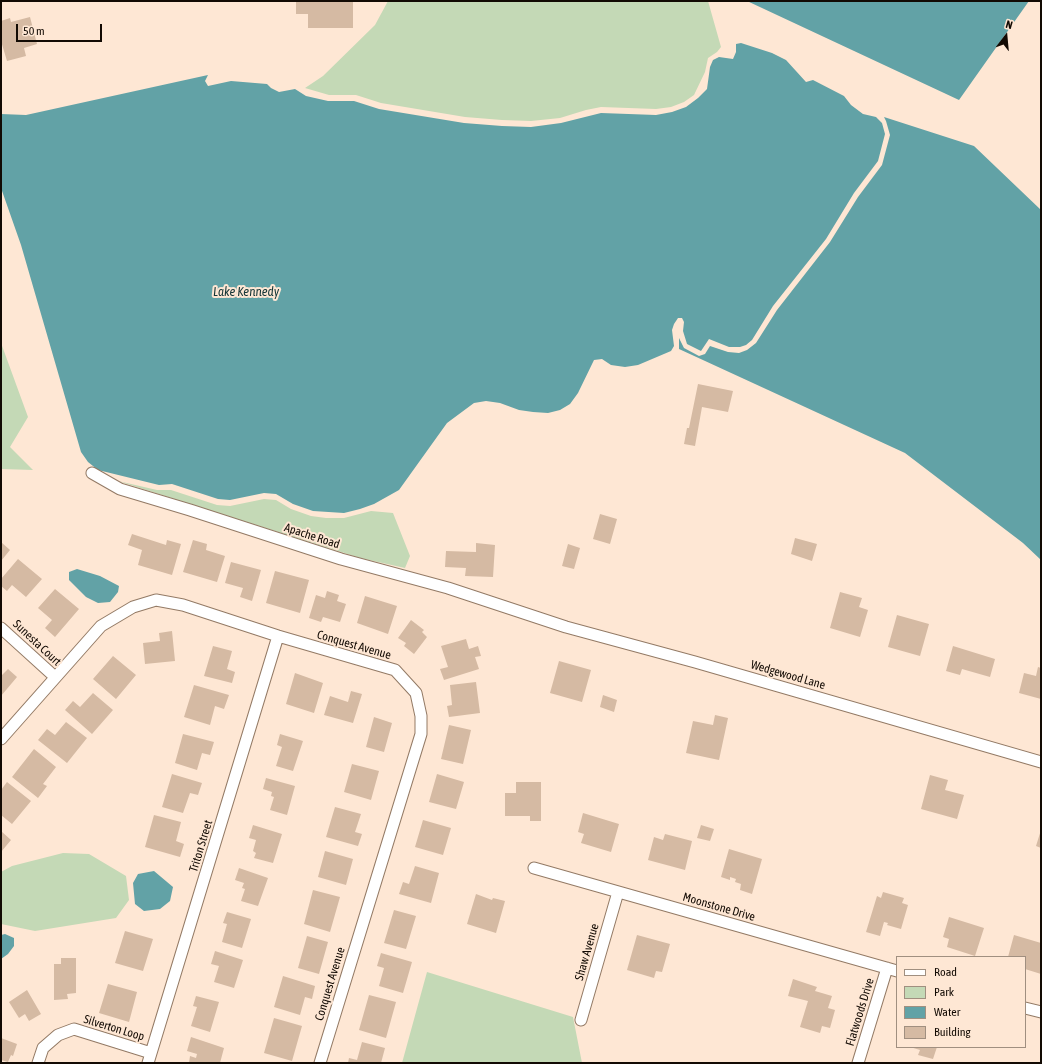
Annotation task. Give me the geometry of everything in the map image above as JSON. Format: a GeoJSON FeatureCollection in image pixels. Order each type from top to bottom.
{"type":"FeatureCollection","features":[{"type":"Feature","properties":{"kind":"street","name":"Apache Road"},"geometry":{"type":"LineString","coordinates":[[92,473],[120,489],[164,504],[190,510],[347,561],[448,588],[527,614]]}},
{"type":"Feature","properties":{"kind":"street","name":"Conquest Avenue"},"geometry":{"type":"LineString","coordinates":[[1,739],[101,626],[133,607],[156,600],[183,605],[278,636],[396,670],[416,693],[421,716],[421,734],[320,1063]]}},
{"type":"Feature","properties":{"kind":"street","name":"Wedgewood Lane"},"geometry":{"type":"LineString","coordinates":[[527,614],[1041,762]]}},
{"type":"Feature","properties":{"kind":"street","name":"Sunesta Court"},"geometry":{"type":"LineString","coordinates":[[1,628],[55,677]]}},
{"type":"Feature","properties":{"kind":"street","name":"Triton Street"},"geometry":{"type":"LineString","coordinates":[[150,1058],[278,636]]}},
{"type":"Feature","properties":{"kind":"street","name":"Moonstone Drive"},"geometry":{"type":"LineString","coordinates":[[534,868],[892,970]]}},
{"type":"Feature","properties":{"kind":"street","name":"Shaw Avenue"},"geometry":{"type":"LineString","coordinates":[[582,1020],[618,892]]}},
{"type":"Feature","properties":{"kind":"street","name":"Flatwoods Drive"},"geometry":{"type":"LineString","coordinates":[[858,1063],[892,970]]}},
{"type":"Feature","properties":{"kind":"street"},"geometry":{"type":"LineString","coordinates":[[1026,1008],[1041,1012]]}},
{"type":"Feature","properties":{"kind":"street","name":"Silverton Loop"},"geometry":{"type":"LineString","coordinates":[[38,1063],[43,1048],[58,1035],[74,1029],[150,1058]]}},
{"type":"Feature","properties":{"kind":"green space"},"geometry":{"type":"Polygon","coordinates":[[[388,1],[708,1],[721,47],[717,52],[708,58],[705,72],[694,95],[684,102],[671,107],[656,109],[601,107],[560,118],[531,121],[502,120],[465,117],[381,103],[356,95],[329,95],[305,88],[323,76],[375,25],[388,1]]]}},
{"type":"Feature","properties":{"kind":"green space"},"geometry":{"type":"Polygon","coordinates":[[[1,343],[28,417],[10,447],[33,470],[1,469],[1,343]]]}},
{"type":"Feature","properties":{"kind":"green space"},"geometry":{"type":"Polygon","coordinates":[[[118,481],[157,490],[171,490],[217,505],[230,506],[264,499],[276,500],[291,509],[311,516],[326,518],[344,518],[371,511],[393,513],[410,556],[405,568],[360,558],[118,481]]]}},
{"type":"Feature","properties":{"kind":"green space"},"geometry":{"type":"Polygon","coordinates":[[[63,853],[89,854],[126,876],[129,900],[116,918],[35,931],[1,924],[1,872],[12,866],[63,853]]]}},
{"type":"Feature","properties":{"kind":"green space"},"geometry":{"type":"Polygon","coordinates":[[[427,972],[573,1017],[582,1063],[402,1063],[427,972]]]}},
{"type":"Feature","properties":{"kind":"water"},"geometry":{"type":"Polygon","coordinates":[[[747,1],[1029,1],[959,100],[747,1]]]}},
{"type":"Feature","properties":{"kind":"water","name":"Lake Kennedy"},"geometry":{"type":"Polygon","coordinates":[[[741,43],[772,53],[786,60],[806,82],[813,80],[844,96],[851,105],[863,114],[876,117],[882,123],[885,134],[878,161],[854,193],[826,239],[773,306],[752,340],[746,345],[740,347],[729,347],[709,339],[701,351],[687,344],[683,331],[684,322],[682,318],[678,318],[672,330],[674,346],[671,351],[638,365],[625,367],[611,365],[602,359],[594,360],[578,393],[570,404],[560,410],[548,413],[533,412],[519,410],[500,403],[486,401],[474,403],[447,423],[399,490],[374,504],[344,513],[313,511],[293,504],[276,494],[264,493],[230,500],[218,499],[172,484],[159,485],[98,470],[88,462],[81,452],[21,245],[1,188],[1,114],[26,115],[208,75],[205,81],[208,86],[231,81],[267,84],[279,92],[295,89],[306,96],[328,101],[354,101],[379,109],[464,123],[531,127],[561,123],[601,113],[656,115],[672,112],[686,107],[707,89],[710,67],[713,60],[719,57],[733,59],[736,52],[736,44],[741,43]]]}},
{"type":"Feature","properties":{"kind":"water"},"geometry":{"type":"Polygon","coordinates":[[[884,117],[974,146],[1041,210],[1041,560],[1023,543],[905,453],[679,349],[679,338],[684,348],[699,356],[705,354],[710,346],[728,352],[739,353],[747,350],[756,343],[777,310],[830,242],[858,197],[882,165],[890,135],[884,117]]]}},
{"type":"Feature","properties":{"kind":"water"},"geometry":{"type":"Polygon","coordinates":[[[77,569],[100,576],[119,586],[118,592],[110,602],[98,603],[86,597],[69,580],[69,572],[77,569]]]}},
{"type":"Feature","properties":{"kind":"water"},"geometry":{"type":"Polygon","coordinates":[[[154,871],[173,887],[170,901],[160,909],[144,911],[135,904],[133,883],[138,874],[154,871]]]}},
{"type":"Feature","properties":{"kind":"water"},"geometry":{"type":"Polygon","coordinates":[[[5,934],[14,938],[14,946],[8,954],[1,959],[1,935],[5,934]]]}},
{"type":"Feature","properties":{"kind":"building"},"geometry":{"type":"Polygon","coordinates":[[[296,1],[353,1],[353,28],[308,28],[308,14],[296,14],[296,1]]]}},
{"type":"Feature","properties":{"kind":"building"},"geometry":{"type":"Polygon","coordinates":[[[30,17],[37,44],[24,48],[26,56],[7,61],[1,41],[1,21],[10,18],[11,22],[30,17]]]}},
{"type":"Feature","properties":{"kind":"building"},"geometry":{"type":"Polygon","coordinates":[[[698,384],[733,391],[728,412],[702,407],[695,446],[684,444],[687,428],[689,428],[698,384]]]}},
{"type":"Feature","properties":{"kind":"building"},"geometry":{"type":"Polygon","coordinates":[[[600,514],[617,519],[610,544],[593,539],[600,514]]]}},
{"type":"Feature","properties":{"kind":"building"},"geometry":{"type":"Polygon","coordinates":[[[132,534],[166,545],[167,540],[181,544],[172,575],[138,565],[142,550],[128,545],[132,534]]]}},
{"type":"Feature","properties":{"kind":"building"},"geometry":{"type":"Polygon","coordinates":[[[795,538],[817,544],[812,561],[791,554],[795,538]]]}},
{"type":"Feature","properties":{"kind":"building"},"geometry":{"type":"Polygon","coordinates":[[[193,540],[207,544],[206,550],[225,556],[217,582],[183,572],[193,540]]]}},
{"type":"Feature","properties":{"kind":"building"},"geometry":{"type":"Polygon","coordinates":[[[1,542],[10,550],[1,561],[1,542]]]}},
{"type":"Feature","properties":{"kind":"building"},"geometry":{"type":"Polygon","coordinates":[[[476,543],[495,545],[493,577],[465,576],[466,568],[445,567],[446,551],[476,552],[476,543]]]}},
{"type":"Feature","properties":{"kind":"building"},"geometry":{"type":"Polygon","coordinates":[[[568,544],[580,548],[574,569],[562,566],[568,544]]]}},
{"type":"Feature","properties":{"kind":"building"},"geometry":{"type":"Polygon","coordinates":[[[18,559],[42,579],[26,597],[12,585],[7,591],[1,586],[1,579],[18,559]]]}},
{"type":"Feature","properties":{"kind":"building"},"geometry":{"type":"Polygon","coordinates":[[[231,562],[261,570],[252,601],[240,597],[243,588],[225,583],[231,562]]]}},
{"type":"Feature","properties":{"kind":"building"},"geometry":{"type":"Polygon","coordinates":[[[275,571],[309,580],[300,613],[266,603],[275,571]]]}},
{"type":"Feature","properties":{"kind":"building"},"geometry":{"type":"Polygon","coordinates":[[[55,589],[79,609],[55,637],[45,628],[52,620],[38,608],[55,589]]]}},
{"type":"Feature","properties":{"kind":"building"},"geometry":{"type":"Polygon","coordinates":[[[327,591],[339,595],[337,601],[346,604],[340,622],[323,617],[321,622],[309,618],[316,595],[325,598],[327,591]]]}},
{"type":"Feature","properties":{"kind":"building"},"geometry":{"type":"Polygon","coordinates":[[[840,592],[862,598],[859,607],[868,610],[860,637],[830,628],[840,592]]]}},
{"type":"Feature","properties":{"kind":"building"},"geometry":{"type":"Polygon","coordinates":[[[365,596],[397,606],[388,634],[357,623],[365,596]]]}},
{"type":"Feature","properties":{"kind":"building"},"geometry":{"type":"Polygon","coordinates":[[[897,615],[929,624],[920,656],[888,647],[897,615]]]}},
{"type":"Feature","properties":{"kind":"building"},"geometry":{"type":"Polygon","coordinates":[[[411,620],[424,630],[422,632],[427,637],[414,654],[404,646],[406,643],[398,638],[411,620]]]}},
{"type":"Feature","properties":{"kind":"building"},"geometry":{"type":"Polygon","coordinates":[[[172,631],[175,661],[145,664],[143,643],[160,641],[159,633],[172,631]]]}},
{"type":"Feature","properties":{"kind":"building"},"geometry":{"type":"Polygon","coordinates":[[[466,639],[469,649],[478,646],[481,656],[475,657],[479,669],[444,680],[440,669],[448,667],[441,646],[466,639]]]}},
{"type":"Feature","properties":{"kind":"building"},"geometry":{"type":"Polygon","coordinates":[[[213,646],[232,651],[227,669],[235,672],[232,683],[204,676],[213,646]]]}},
{"type":"Feature","properties":{"kind":"building"},"geometry":{"type":"Polygon","coordinates":[[[953,646],[995,659],[990,677],[962,669],[960,675],[946,671],[953,646]]]}},
{"type":"Feature","properties":{"kind":"building"},"geometry":{"type":"Polygon","coordinates":[[[113,656],[136,675],[116,699],[93,679],[113,656]]]}},
{"type":"Feature","properties":{"kind":"building"},"geometry":{"type":"Polygon","coordinates":[[[559,661],[591,670],[582,702],[550,693],[559,661]]]}},
{"type":"Feature","properties":{"kind":"building"},"geometry":{"type":"Polygon","coordinates":[[[1038,667],[1041,668],[1041,699],[1019,693],[1024,673],[1036,676],[1038,667]]]}},
{"type":"Feature","properties":{"kind":"building"},"geometry":{"type":"Polygon","coordinates":[[[8,669],[17,677],[1,696],[1,675],[8,669]]]}},
{"type":"Feature","properties":{"kind":"building"},"geometry":{"type":"Polygon","coordinates":[[[295,673],[323,683],[314,713],[286,704],[295,673]]]}},
{"type":"Feature","properties":{"kind":"building"},"geometry":{"type":"Polygon","coordinates":[[[476,682],[480,713],[449,717],[447,706],[452,705],[450,685],[476,682]]]}},
{"type":"Feature","properties":{"kind":"building"},"geometry":{"type":"Polygon","coordinates":[[[194,685],[229,695],[224,709],[215,706],[210,725],[184,717],[194,685]]]}},
{"type":"Feature","properties":{"kind":"building"},"geometry":{"type":"Polygon","coordinates":[[[351,691],[362,694],[353,723],[324,715],[330,696],[348,702],[351,691]]]}},
{"type":"Feature","properties":{"kind":"building"},"geometry":{"type":"Polygon","coordinates":[[[93,693],[113,710],[92,734],[65,710],[73,701],[80,707],[93,693]]]}},
{"type":"Feature","properties":{"kind":"building"},"geometry":{"type":"Polygon","coordinates":[[[603,695],[617,700],[614,712],[600,707],[603,695]]]}},
{"type":"Feature","properties":{"kind":"building"},"geometry":{"type":"Polygon","coordinates":[[[715,715],[728,718],[719,760],[686,753],[693,721],[713,725],[715,715]]]}},
{"type":"Feature","properties":{"kind":"building"},"geometry":{"type":"Polygon","coordinates":[[[374,717],[392,723],[384,752],[366,747],[374,717]]]}},
{"type":"Feature","properties":{"kind":"building"},"geometry":{"type":"Polygon","coordinates":[[[66,722],[87,738],[67,763],[38,740],[47,729],[55,735],[66,722]]]}},
{"type":"Feature","properties":{"kind":"building"},"geometry":{"type":"Polygon","coordinates":[[[449,725],[471,730],[463,764],[441,759],[449,725]]]}},
{"type":"Feature","properties":{"kind":"building"},"geometry":{"type":"Polygon","coordinates":[[[183,734],[214,742],[210,755],[202,753],[197,770],[175,763],[183,734]]]}},
{"type":"Feature","properties":{"kind":"building"},"geometry":{"type":"Polygon","coordinates":[[[280,734],[303,741],[293,771],[276,766],[282,747],[277,745],[280,734]]]}},
{"type":"Feature","properties":{"kind":"building"},"geometry":{"type":"Polygon","coordinates":[[[34,749],[56,767],[43,784],[47,786],[38,798],[12,777],[34,749]]]}},
{"type":"Feature","properties":{"kind":"building"},"geometry":{"type":"Polygon","coordinates":[[[352,764],[379,771],[371,800],[344,792],[352,764]]]}},
{"type":"Feature","properties":{"kind":"building"},"geometry":{"type":"Polygon","coordinates":[[[172,774],[202,783],[198,795],[190,793],[183,813],[162,807],[172,774]]]}},
{"type":"Feature","properties":{"kind":"building"},"geometry":{"type":"Polygon","coordinates":[[[437,774],[464,782],[456,809],[429,802],[437,774]]]}},
{"type":"Feature","properties":{"kind":"building"},"geometry":{"type":"Polygon","coordinates":[[[930,775],[948,780],[945,790],[964,795],[957,819],[921,809],[930,775]]]}},
{"type":"Feature","properties":{"kind":"building"},"geometry":{"type":"Polygon","coordinates":[[[266,778],[295,786],[287,815],[270,810],[274,797],[271,796],[272,792],[263,789],[266,778]]]}},
{"type":"Feature","properties":{"kind":"building"},"geometry":{"type":"Polygon","coordinates":[[[7,782],[31,801],[12,824],[1,815],[1,790],[7,782]]]}},
{"type":"Feature","properties":{"kind":"building"},"geometry":{"type":"Polygon","coordinates":[[[516,782],[541,782],[541,821],[530,821],[530,816],[505,816],[505,793],[516,793],[516,782]]]}},
{"type":"Feature","properties":{"kind":"building"},"geometry":{"type":"Polygon","coordinates":[[[335,807],[361,814],[355,832],[362,834],[358,846],[326,837],[335,807]]]}},
{"type":"Feature","properties":{"kind":"building"},"geometry":{"type":"Polygon","coordinates":[[[583,813],[619,824],[611,852],[581,843],[584,834],[578,832],[583,813]]]}},
{"type":"Feature","properties":{"kind":"building"},"geometry":{"type":"Polygon","coordinates":[[[154,815],[181,822],[176,841],[184,844],[180,857],[145,847],[154,815]]]}},
{"type":"Feature","properties":{"kind":"building"},"geometry":{"type":"Polygon","coordinates":[[[423,820],[451,828],[443,855],[415,847],[423,820]]]}},
{"type":"Feature","properties":{"kind":"building"},"geometry":{"type":"Polygon","coordinates":[[[253,825],[282,834],[273,863],[254,858],[256,853],[253,851],[256,840],[249,838],[253,825]]]}},
{"type":"Feature","properties":{"kind":"building"},"geometry":{"type":"Polygon","coordinates":[[[701,825],[714,829],[710,841],[697,838],[701,825]]]}},
{"type":"Feature","properties":{"kind":"building"},"geometry":{"type":"Polygon","coordinates":[[[1041,830],[1041,848],[1036,846],[1041,830]]]}},
{"type":"Feature","properties":{"kind":"building"},"geometry":{"type":"Polygon","coordinates":[[[1,831],[11,840],[1,852],[1,831]]]}},
{"type":"Feature","properties":{"kind":"building"},"geometry":{"type":"Polygon","coordinates":[[[665,834],[692,841],[685,870],[648,860],[654,837],[663,840],[665,834]]]}},
{"type":"Feature","properties":{"kind":"building"},"geometry":{"type":"Polygon","coordinates":[[[729,849],[762,859],[752,894],[740,890],[741,884],[735,882],[736,879],[730,877],[730,880],[721,877],[729,849]]]}},
{"type":"Feature","properties":{"kind":"building"},"geometry":{"type":"Polygon","coordinates":[[[325,851],[353,859],[346,885],[318,877],[325,851]]]}},
{"type":"Feature","properties":{"kind":"building"},"geometry":{"type":"Polygon","coordinates":[[[415,866],[439,873],[431,903],[399,894],[403,882],[409,884],[415,866]]]}},
{"type":"Feature","properties":{"kind":"building"},"geometry":{"type":"Polygon","coordinates":[[[239,868],[268,878],[258,906],[241,901],[245,889],[242,888],[244,883],[235,880],[239,868]]]}},
{"type":"Feature","properties":{"kind":"building"},"geometry":{"type":"Polygon","coordinates":[[[313,890],[340,897],[330,932],[304,924],[313,890]]]}},
{"type":"Feature","properties":{"kind":"building"},"geometry":{"type":"Polygon","coordinates":[[[883,892],[904,898],[902,903],[908,905],[901,929],[887,925],[888,923],[884,922],[880,936],[866,932],[877,896],[881,898],[883,892]]]}},
{"type":"Feature","properties":{"kind":"building"},"geometry":{"type":"Polygon","coordinates":[[[476,894],[492,900],[493,898],[505,901],[496,933],[467,924],[476,894]]]}},
{"type":"Feature","properties":{"kind":"building"},"geometry":{"type":"Polygon","coordinates":[[[394,910],[416,916],[406,949],[384,943],[394,910]]]}},
{"type":"Feature","properties":{"kind":"building"},"geometry":{"type":"Polygon","coordinates":[[[227,912],[251,919],[242,948],[222,942],[227,924],[223,923],[227,912]]]}},
{"type":"Feature","properties":{"kind":"building"},"geometry":{"type":"Polygon","coordinates":[[[949,917],[984,928],[975,956],[947,947],[949,939],[943,937],[949,917]]]}},
{"type":"Feature","properties":{"kind":"building"},"geometry":{"type":"Polygon","coordinates":[[[125,931],[153,939],[143,971],[115,963],[125,931]]]}},
{"type":"Feature","properties":{"kind":"building"},"geometry":{"type":"Polygon","coordinates":[[[637,935],[670,944],[662,972],[656,971],[654,978],[627,970],[637,935]]]}},
{"type":"Feature","properties":{"kind":"building"},"geometry":{"type":"Polygon","coordinates":[[[1014,935],[1041,943],[1041,974],[1026,969],[1026,956],[1008,956],[1014,935]]]}},
{"type":"Feature","properties":{"kind":"building"},"geometry":{"type":"Polygon","coordinates":[[[307,936],[328,942],[319,974],[298,968],[307,936]]]}},
{"type":"Feature","properties":{"kind":"building"},"geometry":{"type":"Polygon","coordinates":[[[215,951],[243,960],[234,988],[214,982],[219,966],[211,964],[215,951]]]}},
{"type":"Feature","properties":{"kind":"building"},"geometry":{"type":"Polygon","coordinates":[[[381,953],[412,962],[403,993],[379,986],[384,968],[377,966],[381,953]]]}},
{"type":"Feature","properties":{"kind":"building"},"geometry":{"type":"Polygon","coordinates":[[[61,958],[76,958],[76,993],[67,994],[68,999],[54,1000],[54,964],[61,964],[61,958]]]}},
{"type":"Feature","properties":{"kind":"building"},"geometry":{"type":"Polygon","coordinates":[[[283,976],[315,986],[312,999],[305,997],[300,1015],[274,1007],[283,976]]]}},
{"type":"Feature","properties":{"kind":"building"},"geometry":{"type":"Polygon","coordinates":[[[793,979],[817,987],[815,991],[832,996],[828,1008],[835,1010],[830,1028],[822,1026],[820,1033],[800,1027],[808,1001],[788,996],[793,979]]]}},
{"type":"Feature","properties":{"kind":"building"},"geometry":{"type":"Polygon","coordinates":[[[108,984],[137,992],[129,1022],[99,1013],[108,984]]]}},
{"type":"Feature","properties":{"kind":"building"},"geometry":{"type":"Polygon","coordinates":[[[27,990],[41,1014],[29,1021],[25,1014],[19,1018],[9,1002],[27,990]]]}},
{"type":"Feature","properties":{"kind":"building"},"geometry":{"type":"Polygon","coordinates":[[[369,995],[396,1002],[386,1038],[359,1030],[369,995]]]}},
{"type":"Feature","properties":{"kind":"building"},"geometry":{"type":"Polygon","coordinates":[[[196,996],[219,1002],[210,1032],[191,1026],[197,1007],[193,1006],[196,996]]]}},
{"type":"Feature","properties":{"kind":"building"},"geometry":{"type":"Polygon","coordinates":[[[274,1018],[302,1026],[292,1061],[264,1053],[274,1018]]]}},
{"type":"Feature","properties":{"kind":"building"},"geometry":{"type":"Polygon","coordinates":[[[191,1037],[224,1048],[220,1063],[189,1063],[190,1056],[196,1058],[197,1054],[187,1051],[191,1037]]]}},
{"type":"Feature","properties":{"kind":"building"},"geometry":{"type":"Polygon","coordinates":[[[1,1038],[17,1044],[13,1056],[11,1055],[8,1062],[1,1060],[1,1038]]]}},
{"type":"Feature","properties":{"kind":"building"},"geometry":{"type":"Polygon","coordinates":[[[362,1042],[385,1048],[381,1063],[348,1063],[349,1058],[357,1060],[362,1042]]]}},
{"type":"Feature","properties":{"kind":"building"},"geometry":{"type":"Polygon","coordinates":[[[913,1048],[937,1048],[933,1059],[918,1055],[920,1050],[913,1048]]]}}]}
